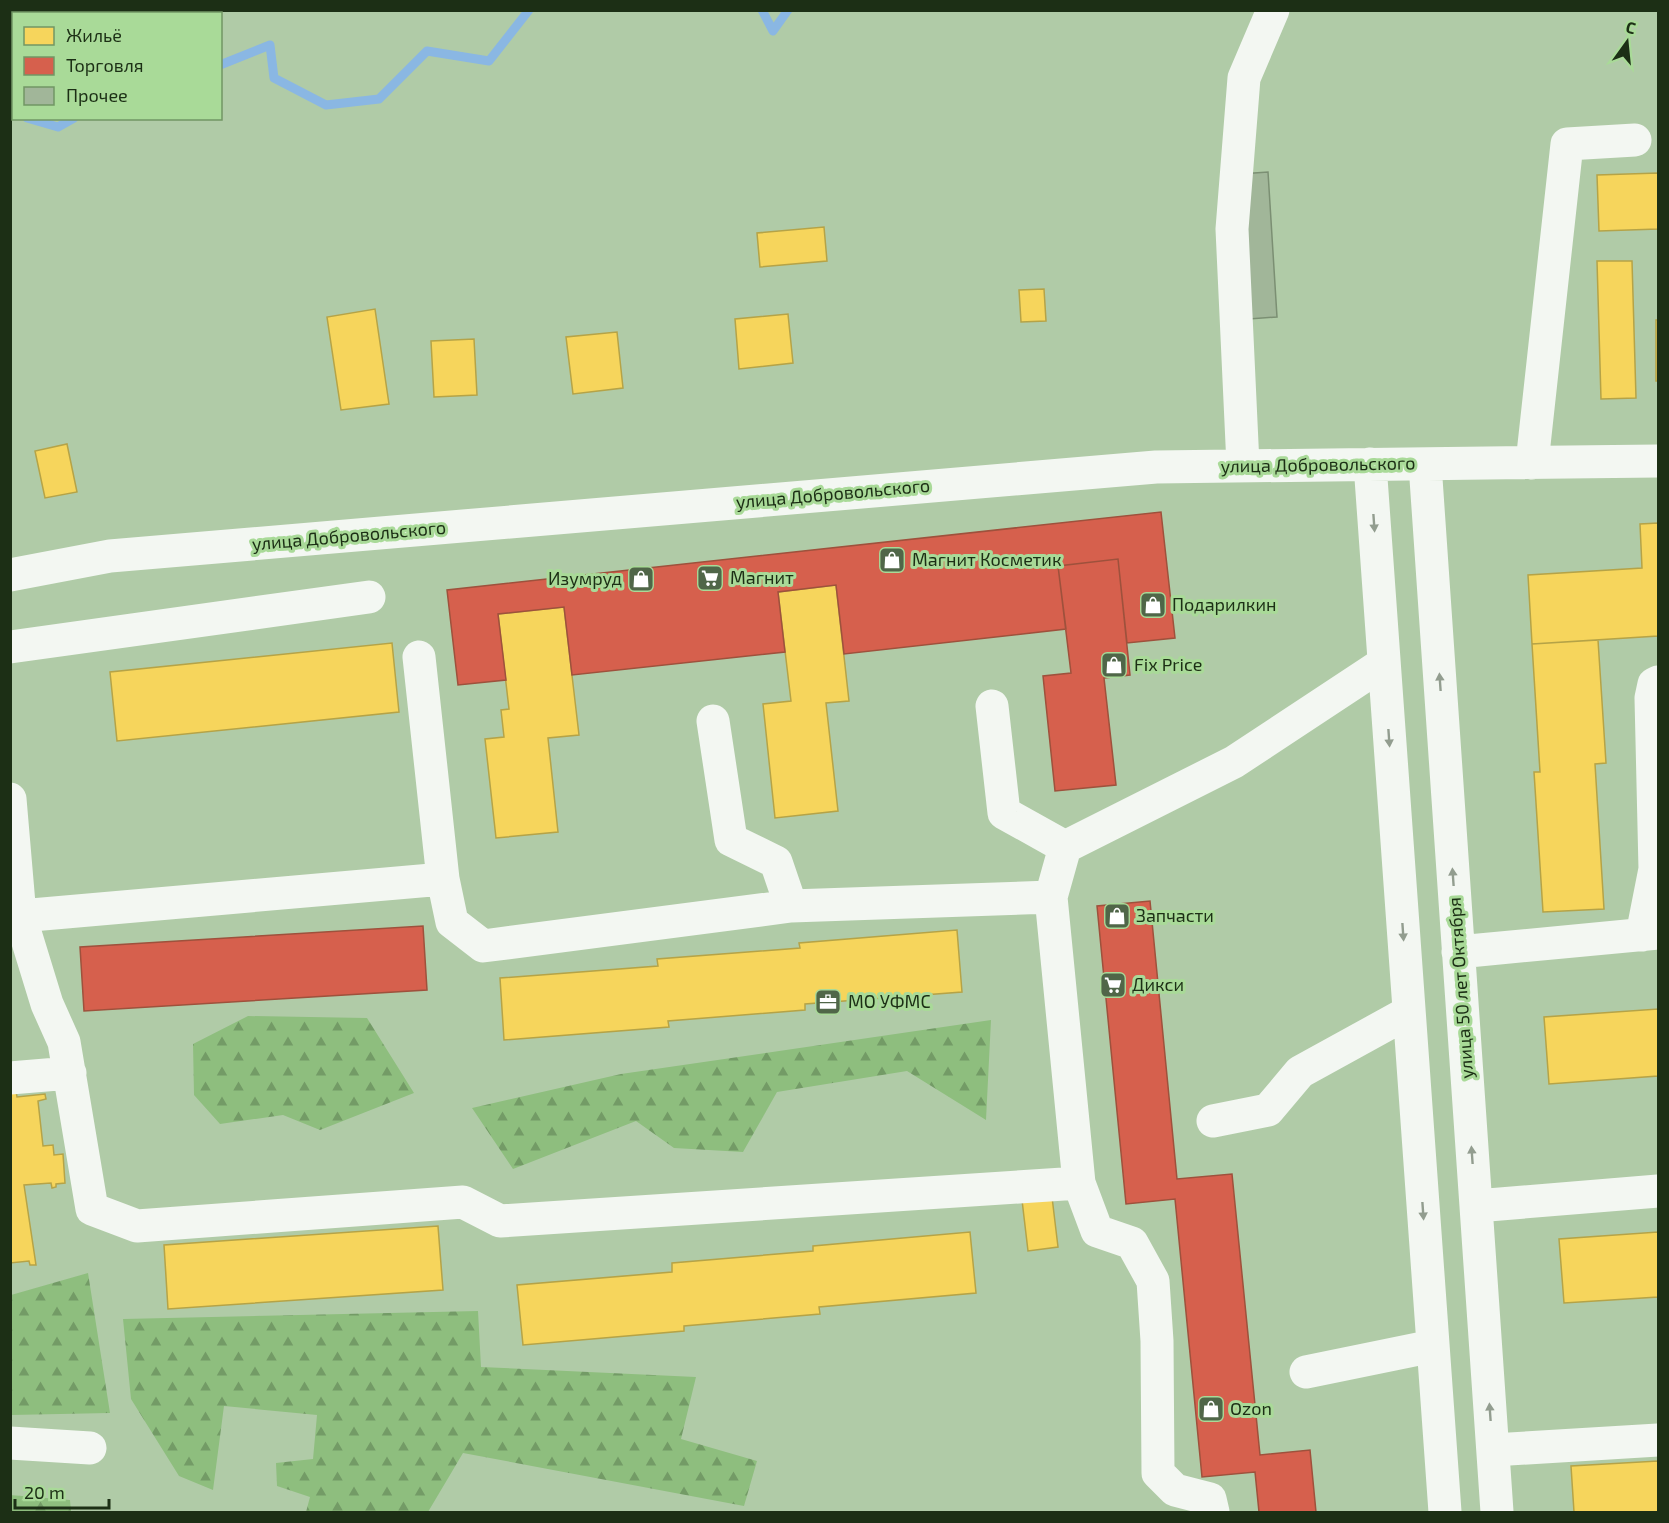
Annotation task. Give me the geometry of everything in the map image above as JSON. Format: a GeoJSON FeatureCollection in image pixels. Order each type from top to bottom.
{"type":"FeatureCollection","features":[{"type":"Feature","properties":{"kind":"street"},"geometry":{"type":"LineString","coordinates":[[1243,465],[1232,229],[1244,78],[1273,10]]}},
{"type":"Feature","properties":{"kind":"street"},"geometry":{"type":"LineString","coordinates":[[1532,463],[1566,144],[1635,140]]}},
{"type":"Feature","properties":{"kind":"street","name":"улица Добровольского"},"geometry":{"type":"LineString","coordinates":[[10,575],[110,556],[1156,467],[1659,461]]}},
{"type":"Feature","properties":{"kind":"street"},"geometry":{"type":"LineString","coordinates":[[1370,464],[1445,1512]]}},
{"type":"Feature","properties":{"kind":"street","name":"улица 50 лет Октября"},"geometry":{"type":"LineString","coordinates":[[1425,464],[1497,1512]]}},
{"type":"Feature","properties":{"kind":"street"},"geometry":{"type":"LineString","coordinates":[[10,647],[369,597]]}},
{"type":"Feature","properties":{"kind":"street"},"geometry":{"type":"LineString","coordinates":[[418,657],[443,879],[452,922],[483,946],[791,906],[1051,897]]}},
{"type":"Feature","properties":{"kind":"street"},"geometry":{"type":"LineString","coordinates":[[1213,1512],[1210,1499],[1175,1490],[1158,1473],[1157,1341],[1153,1281],[1132,1243],[1097,1231],[1079,1183],[1051,897],[1065,847],[1233,762],[1384,663]]}},
{"type":"Feature","properties":{"kind":"street"},"geometry":{"type":"LineString","coordinates":[[1458,952],[1650,934],[1654,869],[1651,698],[1654,684],[1659,682]]}},
{"type":"Feature","properties":{"kind":"street"},"geometry":{"type":"LineString","coordinates":[[992,706],[1004,813],[1065,847]]}},
{"type":"Feature","properties":{"kind":"street"},"geometry":{"type":"LineString","coordinates":[[713,721],[731,840],[776,862],[791,906]]}},
{"type":"Feature","properties":{"kind":"street"},"geometry":{"type":"LineString","coordinates":[[10,799],[20,916],[47,1004],[64,1042],[92,1209],[137,1226],[463,1202],[500,1221],[1079,1183]]}},
{"type":"Feature","properties":{"kind":"street"},"geometry":{"type":"LineString","coordinates":[[20,916],[443,879]]}},
{"type":"Feature","properties":{"kind":"street"},"geometry":{"type":"LineString","coordinates":[[1214,1121],[1268,1110],[1300,1072],[1409,1012]]}},
{"type":"Feature","properties":{"kind":"street"},"geometry":{"type":"LineString","coordinates":[[10,1078],[70,1073]]}},
{"type":"Feature","properties":{"kind":"street"},"geometry":{"type":"LineString","coordinates":[[1476,1206],[1659,1191]]}},
{"type":"Feature","properties":{"kind":"street"},"geometry":{"type":"LineString","coordinates":[[1306,1372],[1433,1346]]}},
{"type":"Feature","properties":{"kind":"street"},"geometry":{"type":"LineString","coordinates":[[1493,1450],[1659,1440]]}},
{"type":"Feature","properties":{"kind":"street"},"geometry":{"type":"LineString","coordinates":[[10,1443],[90,1448]]}},
{"type":"Feature","properties":{"kind":"green space"},"geometry":{"type":"Polygon","coordinates":[[[248,1016],[367,1018],[414,1093],[320,1130],[283,1115],[220,1124],[194,1095],[193,1044],[248,1016]]]}},
{"type":"Feature","properties":{"kind":"green space"},"geometry":{"type":"Polygon","coordinates":[[[991,1020],[986,1120],[907,1071],[777,1092],[743,1152],[674,1148],[636,1121],[513,1169],[472,1108],[621,1074],[991,1020]]]}},
{"type":"Feature","properties":{"kind":"green space"},"geometry":{"type":"Polygon","coordinates":[[[88,1273],[110,1413],[11,1415],[11,1295],[88,1273]]]}},
{"type":"Feature","properties":{"kind":"green space"},"geometry":{"type":"Polygon","coordinates":[[[478,1311],[481,1367],[696,1377],[681,1439],[757,1461],[744,1506],[463,1453],[428,1512],[306,1512],[310,1497],[277,1486],[276,1463],[313,1459],[317,1415],[224,1406],[213,1490],[179,1476],[131,1399],[123,1319],[478,1311]]]}},
{"type":"Feature","properties":{"kind":"green space"},"geometry":{"type":"Polygon","coordinates":[[[10,1495],[70,1500],[71,1512],[11,1512],[10,1495]]]}},
{"type":"Feature","properties":{"kind":"building: Жильё"},"geometry":{"type":"Polygon","coordinates":[[[1658,173],[1658,229],[1599,231],[1597,175],[1658,173]]]}},
{"type":"Feature","properties":{"kind":"building: Жильё"},"geometry":{"type":"Polygon","coordinates":[[[824,227],[827,261],[760,267],[757,233],[824,227]]]}},
{"type":"Feature","properties":{"kind":"building: Жильё"},"geometry":{"type":"Polygon","coordinates":[[[1597,261],[1632,261],[1636,398],[1601,399],[1597,261]]]}},
{"type":"Feature","properties":{"kind":"building: Жильё"},"geometry":{"type":"Polygon","coordinates":[[[1044,289],[1046,321],[1021,322],[1019,290],[1044,289]]]}},
{"type":"Feature","properties":{"kind":"building: Жильё"},"geometry":{"type":"Polygon","coordinates":[[[375,309],[389,404],[341,410],[327,317],[375,309]]]}},
{"type":"Feature","properties":{"kind":"building: Жильё"},"geometry":{"type":"Polygon","coordinates":[[[788,314],[793,363],[739,369],[735,319],[788,314]]]}},
{"type":"Feature","properties":{"kind":"building: Жильё"},"geometry":{"type":"Polygon","coordinates":[[[1656,320],[1658,320],[1658,381],[1656,381],[1656,320]]]}},
{"type":"Feature","properties":{"kind":"building: Жильё"},"geometry":{"type":"Polygon","coordinates":[[[617,332],[623,388],[573,394],[566,337],[617,332]]]}},
{"type":"Feature","properties":{"kind":"building: Жильё"},"geometry":{"type":"Polygon","coordinates":[[[474,339],[477,395],[434,397],[431,341],[474,339]]]}},
{"type":"Feature","properties":{"kind":"building: Жильё"},"geometry":{"type":"Polygon","coordinates":[[[67,444],[77,492],[45,498],[35,451],[67,444]]]}},
{"type":"Feature","properties":{"kind":"building: Жильё"},"geometry":{"type":"Polygon","coordinates":[[[1658,523],[1658,636],[1532,644],[1528,575],[1642,568],[1640,524],[1658,523]]]}},
{"type":"Feature","properties":{"kind":"building: Жильё"},"geometry":{"type":"Polygon","coordinates":[[[836,585],[849,701],[826,703],[838,811],[775,818],[763,704],[791,701],[778,592],[836,585]]]}},
{"type":"Feature","properties":{"kind":"building: Жильё"},"geometry":{"type":"Polygon","coordinates":[[[564,607],[579,735],[548,738],[558,832],[496,838],[485,739],[504,737],[501,710],[509,709],[498,614],[564,607]]]}},
{"type":"Feature","properties":{"kind":"building: Жильё"},"geometry":{"type":"Polygon","coordinates":[[[1598,640],[1606,763],[1595,764],[1604,909],[1543,912],[1534,772],[1540,772],[1532,644],[1598,640]]]}},
{"type":"Feature","properties":{"kind":"building: Жильё"},"geometry":{"type":"Polygon","coordinates":[[[392,643],[399,712],[117,741],[110,672],[392,643]]]}},
{"type":"Feature","properties":{"kind":"building: Жильё"},"geometry":{"type":"Polygon","coordinates":[[[957,930],[962,992],[805,1004],[805,1010],[668,1021],[669,1027],[504,1040],[500,978],[658,966],[657,959],[800,948],[799,943],[957,930]]]}},
{"type":"Feature","properties":{"kind":"building: Жильё"},"geometry":{"type":"Polygon","coordinates":[[[1658,1009],[1658,1076],[1549,1084],[1544,1017],[1658,1009]]]}},
{"type":"Feature","properties":{"kind":"building: Жильё"},"geometry":{"type":"Polygon","coordinates":[[[10,1091],[16,1091],[17,1097],[45,1094],[46,1099],[38,1101],[43,1146],[53,1145],[54,1155],[63,1154],[65,1183],[56,1184],[56,1187],[52,1188],[51,1183],[24,1185],[36,1265],[30,1265],[29,1261],[10,1263],[10,1091]]]}},
{"type":"Feature","properties":{"kind":"building: Жильё"},"geometry":{"type":"Polygon","coordinates":[[[1052,1197],[1058,1247],[1028,1251],[1022,1200],[1052,1197]]]}},
{"type":"Feature","properties":{"kind":"building: Жильё"},"geometry":{"type":"Polygon","coordinates":[[[438,1226],[443,1290],[168,1309],[164,1245],[438,1226]]]}},
{"type":"Feature","properties":{"kind":"building: Жильё"},"geometry":{"type":"Polygon","coordinates":[[[970,1232],[976,1293],[819,1307],[820,1314],[684,1326],[684,1331],[523,1345],[517,1285],[672,1272],[672,1263],[813,1251],[813,1246],[970,1232]]]}},
{"type":"Feature","properties":{"kind":"building: Жильё"},"geometry":{"type":"Polygon","coordinates":[[[1658,1232],[1658,1297],[1564,1303],[1559,1239],[1658,1232]]]}},
{"type":"Feature","properties":{"kind":"building: Жильё"},"geometry":{"type":"Polygon","coordinates":[[[1658,1461],[1658,1512],[1574,1512],[1571,1466],[1658,1461]]]}},
{"type":"Feature","properties":{"kind":"building: Торговля"},"geometry":{"type":"Polygon","coordinates":[[[1161,512],[1175,638],[1127,643],[1118,559],[1058,566],[1066,629],[844,654],[836,585],[778,592],[785,652],[572,675],[564,607],[498,614],[506,680],[458,685],[447,590],[1161,512]]]}},
{"type":"Feature","properties":{"kind":"building: Торговля"},"geometry":{"type":"Polygon","coordinates":[[[1118,559],[1130,675],[1104,678],[1116,785],[1055,791],[1043,676],[1071,673],[1058,566],[1118,559]]]}},
{"type":"Feature","properties":{"kind":"building: Торговля"},"geometry":{"type":"Polygon","coordinates":[[[1150,901],[1177,1179],[1232,1174],[1260,1455],[1310,1450],[1316,1512],[1259,1512],[1255,1472],[1202,1477],[1175,1199],[1126,1204],[1097,906],[1150,901]]]}},
{"type":"Feature","properties":{"kind":"building: Торговля"},"geometry":{"type":"Polygon","coordinates":[[[423,926],[427,990],[84,1011],[80,947],[423,926]]]}},
{"type":"Feature","properties":{"kind":"building: Прочее"},"geometry":{"type":"Polygon","coordinates":[[[1268,172],[1277,317],[1249,319],[1240,174],[1268,172]]]}},
{"type":"Feature","properties":{"kind":"waterway"},"geometry":{"type":"LineString","coordinates":[[222,64],[270,45],[274,78],[326,105],[379,99],[427,51],[489,61],[529,10]]}},
{"type":"Feature","properties":{"kind":"waterway"},"geometry":{"type":"LineString","coordinates":[[762,10],[773,31],[788,10]]}},
{"type":"Feature","properties":{"kind":"waterway"},"geometry":{"type":"LineString","coordinates":[[34,120],[58,127],[70,120]]}},
{"type":"Feature","properties":{"kind":"place","name":"Магнит Косметик"},"geometry":{"type":"Point","coordinates":[892,560]}},
{"type":"Feature","properties":{"kind":"place","name":"Магнит"},"geometry":{"type":"Point","coordinates":[710,578]}},
{"type":"Feature","properties":{"kind":"place","name":"Изумруд"},"geometry":{"type":"Point","coordinates":[641,579]}},
{"type":"Feature","properties":{"kind":"place","name":"Подарилкин"},"geometry":{"type":"Point","coordinates":[1153,605]}},
{"type":"Feature","properties":{"kind":"place","name":"Fix Price"},"geometry":{"type":"Point","coordinates":[1114,665]}},
{"type":"Feature","properties":{"kind":"place","name":"Запчасти"},"geometry":{"type":"Point","coordinates":[1117,916]}},
{"type":"Feature","properties":{"kind":"place","name":"Дикси"},"geometry":{"type":"Point","coordinates":[1113,985]}},
{"type":"Feature","properties":{"kind":"place","name":"МО УФМС"},"geometry":{"type":"Point","coordinates":[828,1002]}},
{"type":"Feature","properties":{"kind":"place","name":"Ozon"},"geometry":{"type":"Point","coordinates":[1211,1409]}}]}
